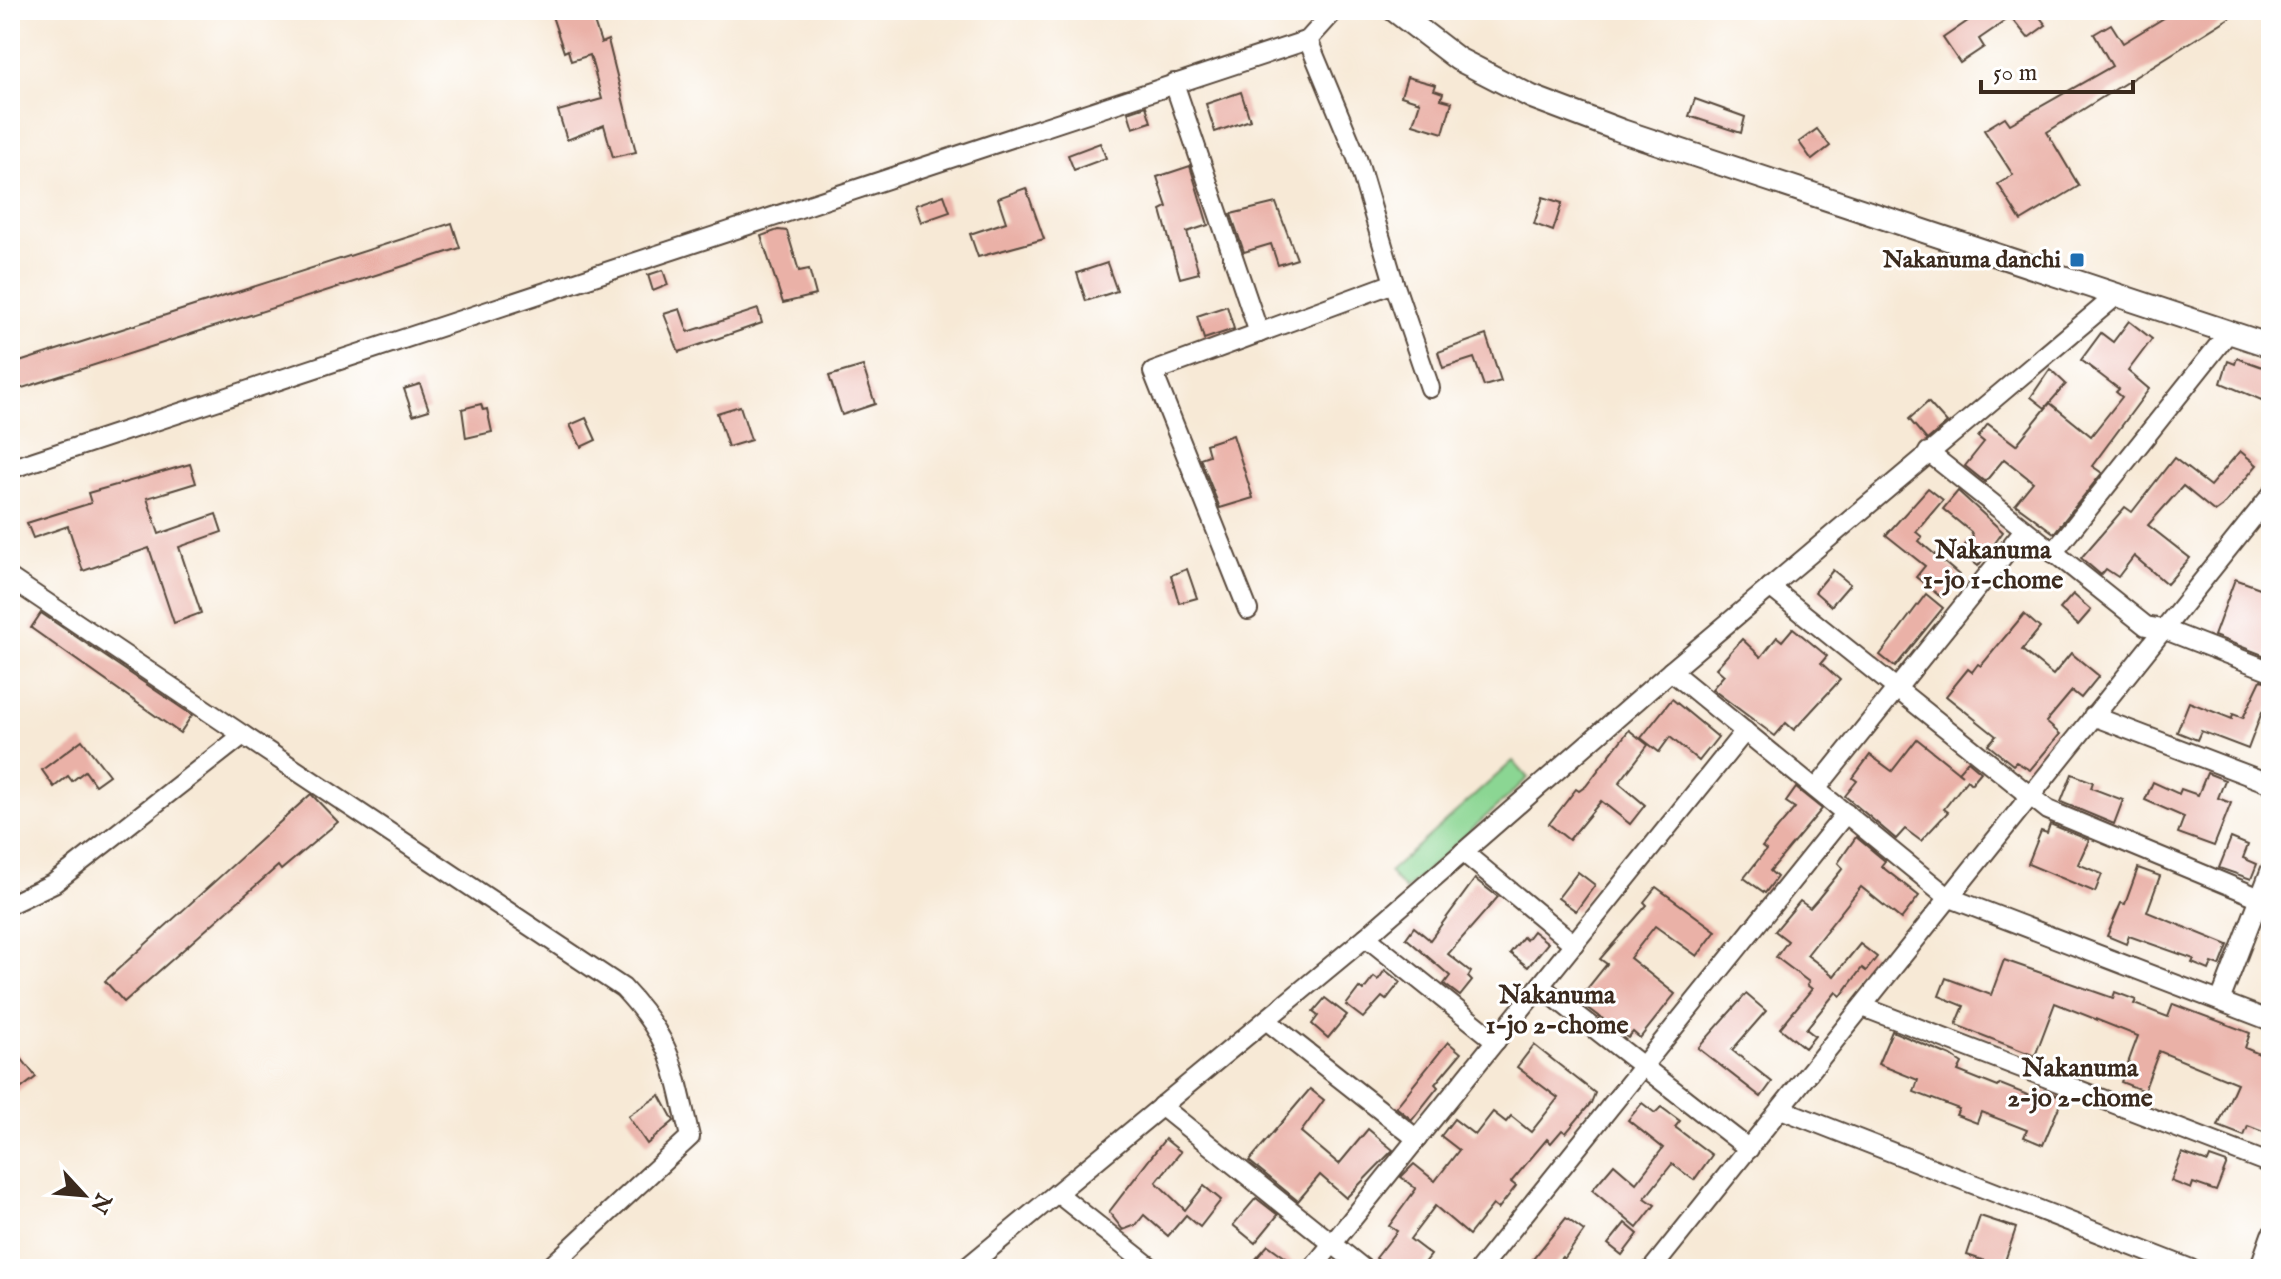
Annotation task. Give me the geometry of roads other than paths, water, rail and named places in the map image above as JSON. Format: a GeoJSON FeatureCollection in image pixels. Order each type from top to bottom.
{"type":"FeatureCollection","features":[{"type":"Feature","properties":{"kind":"street"},"geometry":{"type":"LineString","coordinates":[[10,469],[1308,40],[1335,10]]}},
{"type":"Feature","properties":{"kind":"street"},"geometry":{"type":"LineString","coordinates":[[1394,10],[1458,59],[1532,97],[1622,131],[2271,346]]}},
{"type":"Feature","properties":{"kind":"street"},"geometry":{"type":"LineString","coordinates":[[1308,40],[1357,158],[1394,283],[1430,388]]}},
{"type":"Feature","properties":{"kind":"street"},"geometry":{"type":"LineString","coordinates":[[1174,83],[1259,333]]}},
{"type":"Feature","properties":{"kind":"street"},"geometry":{"type":"LineString","coordinates":[[1248,610],[1153,372],[1394,283]]}},
{"type":"Feature","properties":{"kind":"street"},"geometry":{"type":"LineString","coordinates":[[965,1269],[1366,937],[1671,671],[2117,295]]}},
{"type":"Feature","properties":{"kind":"street"},"geometry":{"type":"LineString","coordinates":[[2053,553],[2229,332]]}},
{"type":"Feature","properties":{"kind":"street"},"geometry":{"type":"LineString","coordinates":[[1928,452],[2146,626],[2163,629],[2271,671]]}},
{"type":"Feature","properties":{"kind":"street"},"geometry":{"type":"LineString","coordinates":[[1652,1269],[2163,629],[2268,504]]}},
{"type":"Feature","properties":{"kind":"street"},"geometry":{"type":"LineString","coordinates":[[1816,789],[2024,530]]}},
{"type":"Feature","properties":{"kind":"street"},"geometry":{"type":"LineString","coordinates":[[10,578],[623,988],[652,1019],[670,1052],[690,1137],[548,1269]]}},
{"type":"Feature","properties":{"kind":"street"},"geometry":{"type":"LineString","coordinates":[[1770,587],[2048,810],[2260,898]]}},
{"type":"Feature","properties":{"kind":"street"},"geometry":{"type":"LineString","coordinates":[[1671,671],[1948,897],[2271,1021]]}},
{"type":"Feature","properties":{"kind":"street"},"geometry":{"type":"LineString","coordinates":[[2093,716],[2271,784]]}},
{"type":"Feature","properties":{"kind":"street"},"geometry":{"type":"LineString","coordinates":[[1312,1269],[1745,731]]}},
{"type":"Feature","properties":{"kind":"street"},"geometry":{"type":"LineString","coordinates":[[10,904],[54,883],[243,735]]}},
{"type":"Feature","properties":{"kind":"street"},"geometry":{"type":"LineString","coordinates":[[1480,1269],[1846,813]]}},
{"type":"Feature","properties":{"kind":"street"},"geometry":{"type":"LineString","coordinates":[[1463,852],[1574,944]]}},
{"type":"Feature","properties":{"kind":"street"},"geometry":{"type":"LineString","coordinates":[[2220,1001],[2271,869]]}},
{"type":"Feature","properties":{"kind":"street"},"geometry":{"type":"LineString","coordinates":[[1366,937],[1496,1041]]}},
{"type":"Feature","properties":{"kind":"street"},"geometry":{"type":"LineString","coordinates":[[1540,986],[1749,1149]]}},
{"type":"Feature","properties":{"kind":"street"},"geometry":{"type":"LineString","coordinates":[[1863,1007],[2271,1164]]}},
{"type":"Feature","properties":{"kind":"street"},"geometry":{"type":"LineString","coordinates":[[1266,1020],[1417,1139]]}},
{"type":"Feature","properties":{"kind":"street"},"geometry":{"type":"LineString","coordinates":[[1161,1106],[1364,1269]]}},
{"type":"Feature","properties":{"kind":"street"},"geometry":{"type":"LineString","coordinates":[[1781,1109],[2191,1269]]}},
{"type":"Feature","properties":{"kind":"street"},"geometry":{"type":"LineString","coordinates":[[1057,1193],[1153,1269]]}},
{"type":"Feature","properties":{"kind":"street"},"geometry":{"type":"LineString","coordinates":[[2259,1269],[2271,1235]]}},
{"type":"Feature","properties":{"kind":"place","name":"Nakanuma danchi"},"geometry":{"type":"Point","coordinates":[2077,260]}},
{"type":"Feature","properties":{"kind":"district","name":"Nakanuma 1-jo 1-chome"},"geometry":{"type":"Point","coordinates":[1993,565]}},
{"type":"Feature","properties":{"kind":"district","name":"Nakanuma 1-jo 2-chome"},"geometry":{"type":"Point","coordinates":[1557,1010]}},
{"type":"Feature","properties":{"kind":"district","name":"Nakanuma 2-jo 2-chome"},"geometry":{"type":"Point","coordinates":[2080,1083]}}]}
